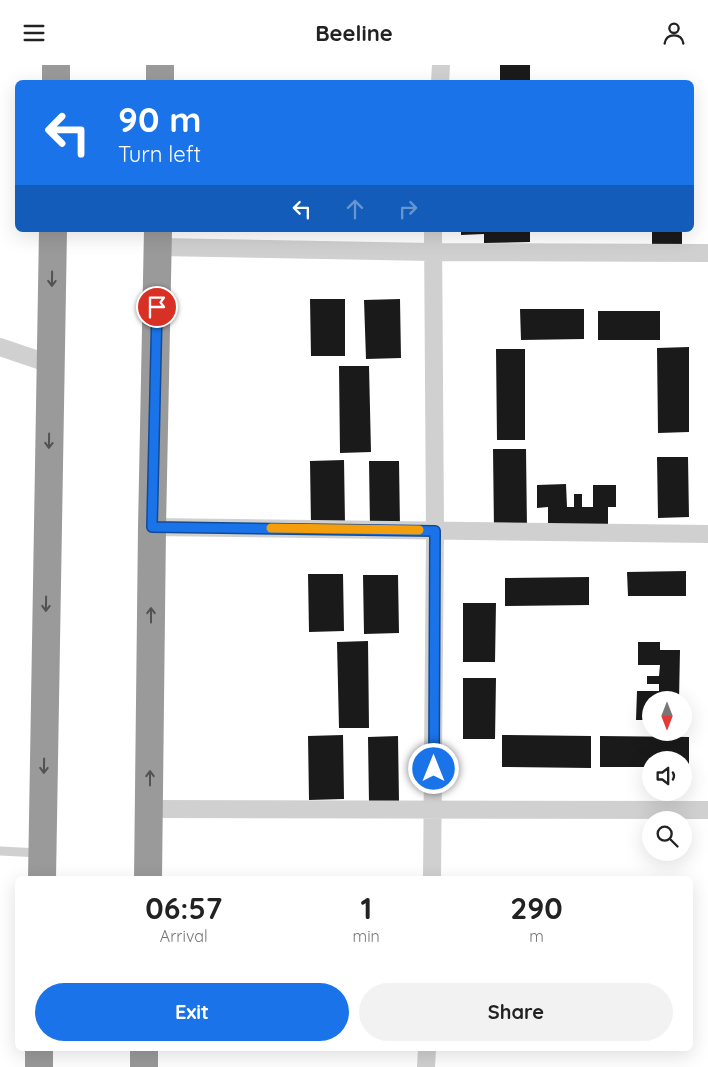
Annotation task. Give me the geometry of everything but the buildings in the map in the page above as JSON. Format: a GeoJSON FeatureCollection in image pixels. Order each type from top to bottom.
{"type":"FeatureCollection","features":[{"type":"Feature","properties":{"kind":"highway"},"geometry":{"type":"LineString","coordinates":[[56,65],[56,80]]}},
{"type":"Feature","properties":{"kind":"highway"},"geometry":{"type":"LineString","coordinates":[[160,65],[160,80]]}},
{"type":"Feature","properties":{"kind":"highway"},"geometry":{"type":"LineString","coordinates":[[42,866],[53,232]]}},
{"type":"Feature","properties":{"kind":"highway"},"geometry":{"type":"LineString","coordinates":[[148,876],[152,527],[158,239]]}},
{"type":"Feature","properties":{"kind":"highway"},"geometry":{"type":"LineString","coordinates":[[39,1051],[39,1067]]}},
{"type":"Feature","properties":{"kind":"highway"},"geometry":{"type":"LineString","coordinates":[[144,1051],[144,1067]]}},
{"type":"Feature","properties":{"kind":"street"},"geometry":{"type":"LineString","coordinates":[[440,80],[441,65]]}},
{"type":"Feature","properties":{"kind":"street"},"geometry":{"type":"LineString","coordinates":[[432,876],[435,531],[433,232]]}},
{"type":"Feature","properties":{"kind":"street"},"geometry":{"type":"LineString","coordinates":[[158,239],[432,252],[708,253]]}},
{"type":"Feature","properties":{"kind":"street"},"geometry":{"type":"LineString","coordinates":[[0,347],[50,364]]}},
{"type":"Feature","properties":{"kind":"street"},"geometry":{"type":"LineString","coordinates":[[152,527],[708,534]]}},
{"type":"Feature","properties":{"kind":"street"},"geometry":{"type":"LineString","coordinates":[[150,809],[708,810]]}},
{"type":"Feature","properties":{"kind":"street"},"geometry":{"type":"LineString","coordinates":[[426,1067],[427,1051]]}},
{"type":"Feature","properties":{"kind":"lane"},"geometry":{"type":"LineString","coordinates":[[0,851],[42,866]]}},
{"type":"Feature","properties":{"kind":"slow traffic"},"geometry":{"type":"LineString","coordinates":[[271,528],[419,530]]}},
{"type":"Feature","properties":{"kind":"route"},"geometry":{"type":"LineString","coordinates":[[157,307],[152,527],[435,531],[434,769]]}}]}
